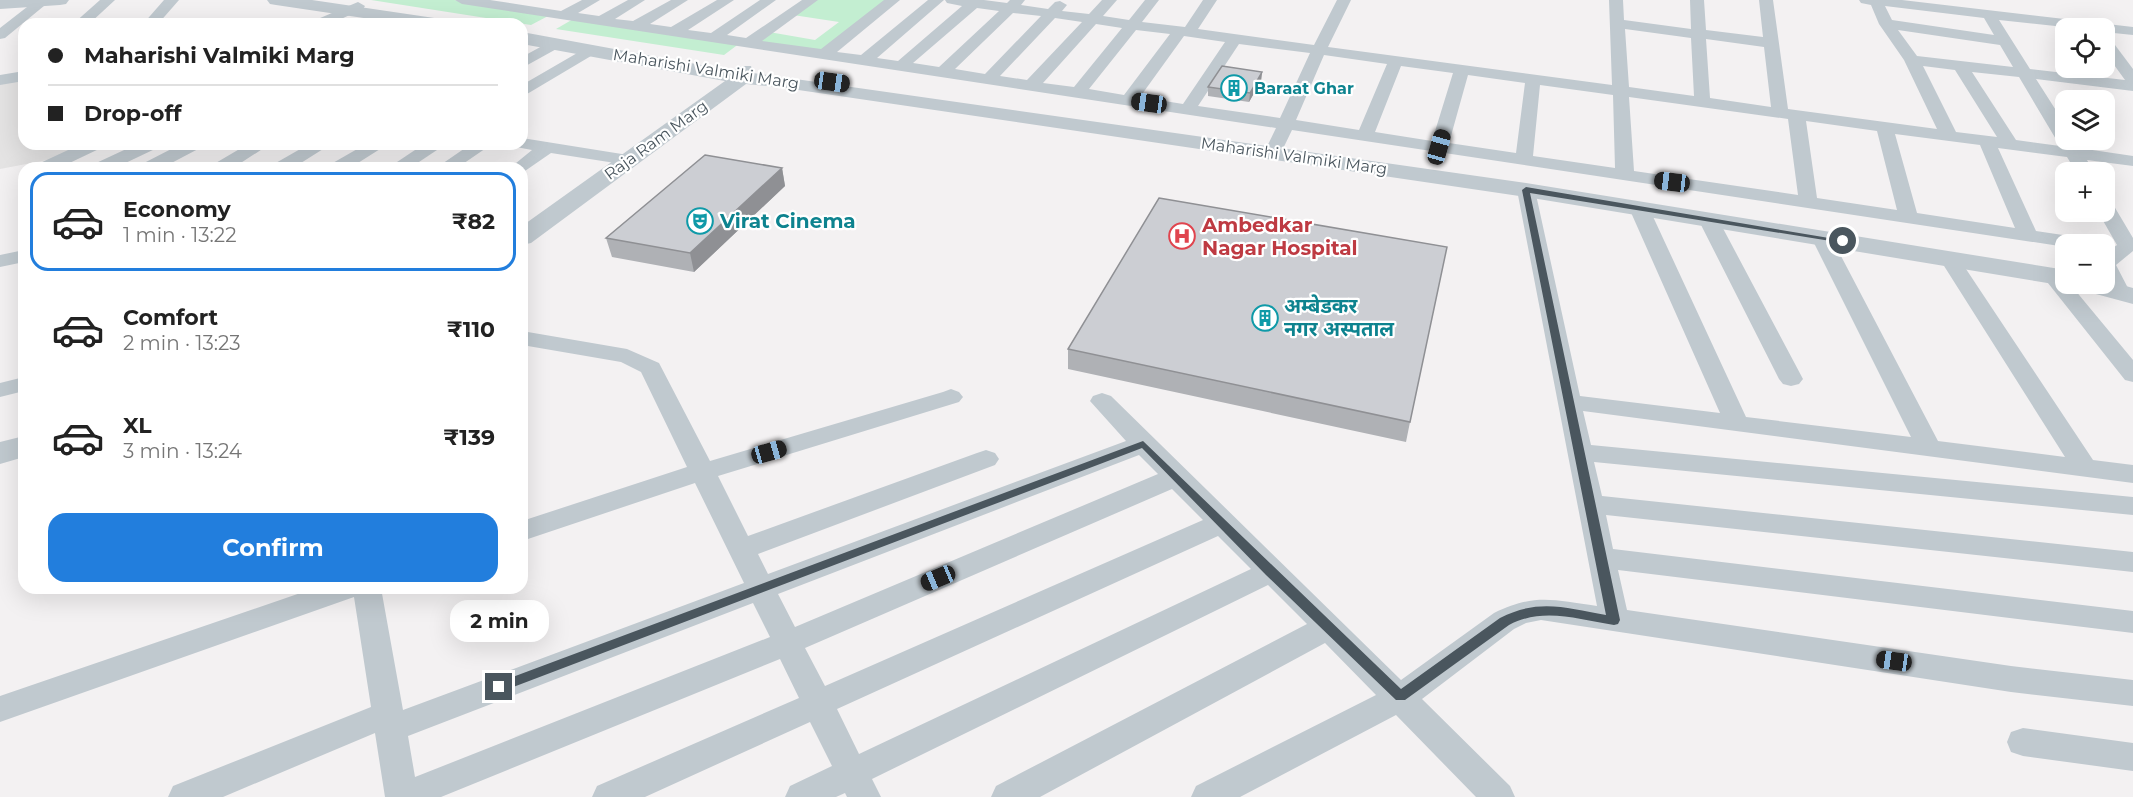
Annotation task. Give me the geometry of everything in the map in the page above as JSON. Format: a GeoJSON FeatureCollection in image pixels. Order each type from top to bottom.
{"type":"FeatureCollection","features":[{"type":"Feature","properties":{"kind":"street"},"geometry":{"type":"LineString","coordinates":[[87,18],[108,0]]}},
{"type":"Feature","properties":{"kind":"street"},"geometry":{"type":"LineString","coordinates":[[156,18],[172,0]]}},
{"type":"Feature","properties":{"kind":"street"},"geometry":{"type":"LineString","coordinates":[[276,0],[325,2],[354,13],[402,18]]}},
{"type":"Feature","properties":{"kind":"street"},"geometry":{"type":"LineString","coordinates":[[462,0],[500,2],[530,10],[712,38],[2055,240]]}},
{"type":"Feature","properties":{"kind":"street"},"geometry":{"type":"LineString","coordinates":[[530,10],[550,0]]}},
{"type":"Feature","properties":{"kind":"street"},"geometry":{"type":"LineString","coordinates":[[564,15],[593,0]]}},
{"type":"Feature","properties":{"kind":"street"},"geometry":{"type":"LineString","coordinates":[[601,21],[638,0]]}},
{"type":"Feature","properties":{"kind":"street"},"geometry":{"type":"LineString","coordinates":[[636,26],[681,0]]}},
{"type":"Feature","properties":{"kind":"street"},"geometry":{"type":"LineString","coordinates":[[673,32],[727,0]]}},
{"type":"Feature","properties":{"kind":"street"},"geometry":{"type":"LineString","coordinates":[[712,38],[769,0]]}},
{"type":"Feature","properties":{"kind":"street"},"geometry":{"type":"LineString","coordinates":[[749,43],[811,0]]}},
{"type":"Feature","properties":{"kind":"street"},"geometry":{"type":"LineString","coordinates":[[823,54],[893,0]]}},
{"type":"Feature","properties":{"kind":"street"},"geometry":{"type":"LineString","coordinates":[[864,61],[937,0]]}},
{"type":"Feature","properties":{"kind":"street"},"geometry":{"type":"LineString","coordinates":[[952,0],[1014,4],[1093,19],[2133,161]]}},
{"type":"Feature","properties":{"kind":"street"},"geometry":{"type":"LineString","coordinates":[[989,79],[1064,0]]}},
{"type":"Feature","properties":{"kind":"street"},"geometry":{"type":"LineString","coordinates":[[1031,86],[1110,0]]}},
{"type":"Feature","properties":{"kind":"street"},"geometry":{"type":"LineString","coordinates":[[1078,93],[1152,0]]}},
{"type":"Feature","properties":{"kind":"street"},"geometry":{"type":"LineString","coordinates":[[1130,100],[1210,0]]}},
{"type":"Feature","properties":{"kind":"street"},"geometry":{"type":"LineString","coordinates":[[1275,150],[1319,50],[1344,0]]}},
{"type":"Feature","properties":{"kind":"street"},"geometry":{"type":"LineString","coordinates":[[1616,0],[1626,176]]}},
{"type":"Feature","properties":{"kind":"street"},"geometry":{"type":"LineString","coordinates":[[1697,0],[1702,101]]}},
{"type":"Feature","properties":{"kind":"street"},"geometry":{"type":"LineString","coordinates":[[1764,0],[1808,202]]}},
{"type":"Feature","properties":{"kind":"street"},"geometry":{"type":"LineString","coordinates":[[0,2],[52,1]]}},
{"type":"Feature","properties":{"kind":"street"},"geometry":{"type":"LineString","coordinates":[[26,18],[52,1]]}},
{"type":"Feature","properties":{"kind":"street"},"geometry":{"type":"LineString","coordinates":[[901,66],[975,1]]}},
{"type":"Feature","properties":{"kind":"street"},"geometry":{"type":"LineString","coordinates":[[1871,1],[2055,23]]}},
{"type":"Feature","properties":{"kind":"street"},"geometry":{"type":"LineString","coordinates":[[1871,1],[1912,60],[1949,135]]}},
{"type":"Feature","properties":{"kind":"street"},"geometry":{"type":"LineString","coordinates":[[942,72],[1014,4]]}},
{"type":"Feature","properties":{"kind":"street"},"geometry":{"type":"LineString","coordinates":[[338,18],[354,13],[377,14],[391,18]]}},
{"type":"Feature","properties":{"kind":"street"},"geometry":{"type":"LineString","coordinates":[[1989,15],[2078,162]]}},
{"type":"Feature","properties":{"kind":"street"},"geometry":{"type":"LineString","coordinates":[[0,35],[18,23]]}},
{"type":"Feature","properties":{"kind":"street"},"geometry":{"type":"LineString","coordinates":[[1617,24],[1772,43]]}},
{"type":"Feature","properties":{"kind":"street"},"geometry":{"type":"LineString","coordinates":[[1886,24],[2005,41]]}},
{"type":"Feature","properties":{"kind":"street"},"geometry":{"type":"LineString","coordinates":[[2115,30],[2133,31]]}},
{"type":"Feature","properties":{"kind":"street","name":"Maharishi Valmiki Marg"},"geometry":{"type":"LineString","coordinates":[[528,34],[737,75]]}},
{"type":"Feature","properties":{"kind":"street"},"geometry":{"type":"LineString","coordinates":[[1188,109],[1235,38]]}},
{"type":"Feature","properties":{"kind":"street","name":"Maharishi Valmiki Marg"},"geometry":{"type":"LineString","coordinates":[[528,39],[790,83],[1275,150],[1887,240],[2055,273]]}},
{"type":"Feature","properties":{"kind":"street"},"geometry":{"type":"LineString","coordinates":[[1898,41],[2014,56]]}},
{"type":"Feature","properties":{"kind":"street"},"geometry":{"type":"LineString","coordinates":[[528,60],[555,44]]}},
{"type":"Feature","properties":{"kind":"street"},"geometry":{"type":"LineString","coordinates":[[528,88],[591,50]]}},
{"type":"Feature","properties":{"kind":"street"},"geometry":{"type":"LineString","coordinates":[[2115,55],[2133,80]]}},
{"type":"Feature","properties":{"kind":"street"},"geometry":{"type":"LineString","coordinates":[[1365,136],[1396,60]]}},
{"type":"Feature","properties":{"kind":"street"},"geometry":{"type":"LineString","coordinates":[[1912,60],[2133,86]]}},
{"type":"Feature","properties":{"kind":"street"},"geometry":{"type":"LineString","coordinates":[[1960,65],[2008,143]]}},
{"type":"Feature","properties":{"kind":"street"},"geometry":{"type":"LineString","coordinates":[[1439,147],[1462,69]]}},
{"type":"Feature","properties":{"kind":"street"},"geometry":{"type":"LineString","coordinates":[[0,74],[18,74]]}},
{"type":"Feature","properties":{"kind":"street","name":"Raja Ram Marg"},"geometry":{"type":"LineString","coordinates":[[528,216],[618,158],[737,75]]}},
{"type":"Feature","properties":{"kind":"street"},"geometry":{"type":"LineString","coordinates":[[0,80],[18,76]]}},
{"type":"Feature","properties":{"kind":"street"},"geometry":{"type":"LineString","coordinates":[[1524,160],[1533,79]]}},
{"type":"Feature","properties":{"kind":"street"},"geometry":{"type":"LineString","coordinates":[[1884,126],[1908,218]]}},
{"type":"Feature","properties":{"kind":"street"},"geometry":{"type":"LineString","coordinates":[[1986,140],[2028,236]]}},
{"type":"Feature","properties":{"kind":"street"},"geometry":{"type":"LineString","coordinates":[[528,144],[618,158]]}},
{"type":"Feature","properties":{"kind":"street"},"geometry":{"type":"LineString","coordinates":[[527,162],[548,147]]}},
{"type":"Feature","properties":{"kind":"street"},"geometry":{"type":"LineString","coordinates":[[57,162],[82,150]]}},
{"type":"Feature","properties":{"kind":"street"},"geometry":{"type":"LineString","coordinates":[[113,162],[138,150]]}},
{"type":"Feature","properties":{"kind":"street"},"geometry":{"type":"LineString","coordinates":[[160,162],[182,150]]}},
{"type":"Feature","properties":{"kind":"street"},"geometry":{"type":"LineString","coordinates":[[230,162],[251,150]]}},
{"type":"Feature","properties":{"kind":"street"},"geometry":{"type":"LineString","coordinates":[[290,162],[312,150]]}},
{"type":"Feature","properties":{"kind":"street"},"geometry":{"type":"LineString","coordinates":[[348,162],[368,150]]}},
{"type":"Feature","properties":{"kind":"street"},"geometry":{"type":"LineString","coordinates":[[407,162],[427,150]]}},
{"type":"Feature","properties":{"kind":"street"},"geometry":{"type":"LineString","coordinates":[[454,162],[474,150]]}},
{"type":"Feature","properties":{"kind":"street","name":"Maharishi Valmiki Marg"},"geometry":{"type":"LineString","coordinates":[[1275,150],[2055,273]]}},
{"type":"Feature","properties":{"kind":"street","name":"Raja Ram Marg"},"geometry":{"type":"LineString","coordinates":[[528,233],[618,158]]}},
{"type":"Feature","properties":{"kind":"street"},"geometry":{"type":"LineString","coordinates":[[1526,190],[1614,620]]}},
{"type":"Feature","properties":{"kind":"street"},"geometry":{"type":"LineString","coordinates":[[1639,208],[1737,424]]}},
{"type":"Feature","properties":{"kind":"street"},"geometry":{"type":"LineString","coordinates":[[1708,219],[1791,379]]}},
{"type":"Feature","properties":{"kind":"street"},"geometry":{"type":"LineString","coordinates":[[2111,222],[2121,244]]}},
{"type":"Feature","properties":{"kind":"street"},"geometry":{"type":"LineString","coordinates":[[1821,237],[1929,448]]}},
{"type":"Feature","properties":{"kind":"street"},"geometry":{"type":"LineString","coordinates":[[0,261],[18,257]]}},
{"type":"Feature","properties":{"kind":"street"},"geometry":{"type":"LineString","coordinates":[[1949,258],[2085,468]]}},
{"type":"Feature","properties":{"kind":"street"},"geometry":{"type":"LineString","coordinates":[[2075,294],[2133,375]]}},
{"type":"Feature","properties":{"kind":"street"},"geometry":{"type":"LineString","coordinates":[[528,339],[627,356],[651,368],[658,378],[701,472],[858,785]]}},
{"type":"Feature","properties":{"kind":"street"},"geometry":{"type":"LineString","coordinates":[[0,390],[18,386]]}},
{"type":"Feature","properties":{"kind":"street"},"geometry":{"type":"LineString","coordinates":[[528,529],[701,472],[951,397]]}},
{"type":"Feature","properties":{"kind":"street"},"geometry":{"type":"LineString","coordinates":[[1102,401],[1270,572],[1401,697],[1498,797]]}},
{"type":"Feature","properties":{"kind":"street"},"geometry":{"type":"LineString","coordinates":[[1570,402],[2133,474]]}},
{"type":"Feature","properties":{"kind":"street"},"geometry":{"type":"LineString","coordinates":[[185,797],[759,588],[1143,444]]}},
{"type":"Feature","properties":{"kind":"street"},"geometry":{"type":"LineString","coordinates":[[0,453],[18,448]]}},
{"type":"Feature","properties":{"kind":"street"},"geometry":{"type":"LineString","coordinates":[[1579,452],[2133,506]]}},
{"type":"Feature","properties":{"kind":"street"},"geometry":{"type":"LineString","coordinates":[[740,550],[986,459]]}},
{"type":"Feature","properties":{"kind":"street"},"geometry":{"type":"LineString","coordinates":[[0,470],[18,465]]}},
{"type":"Feature","properties":{"kind":"street"},"geometry":{"type":"LineString","coordinates":[[368,594],[402,797],[787,643],[1176,477]]}},
{"type":"Feature","properties":{"kind":"street"},"geometry":{"type":"LineString","coordinates":[[1591,504],[2133,562]]}},
{"type":"Feature","properties":{"kind":"street"},"geometry":{"type":"LineString","coordinates":[[609,797],[1222,523]]}},
{"type":"Feature","properties":{"kind":"street"},"geometry":{"type":"LineString","coordinates":[[1600,558],[2133,622]]}},
{"type":"Feature","properties":{"kind":"street"},"geometry":{"type":"LineString","coordinates":[[802,797],[858,785],[1270,572]]}},
{"type":"Feature","properties":{"kind":"street"},"geometry":{"type":"LineString","coordinates":[[0,709],[331,594]]}},
{"type":"Feature","properties":{"kind":"street"},"geometry":{"type":"LineString","coordinates":[[1209,797],[1401,697],[1504,621],[1520,613],[1541,609],[2011,679],[2133,693]]}},
{"type":"Feature","properties":{"kind":"street"},"geometry":{"type":"LineString","coordinates":[[1008,797],[1328,627]]}},
{"type":"Feature","properties":{"kind":"street"},"geometry":{"type":"LineString","coordinates":[[2023,742],[2133,758]]}},
{"type":"Feature","properties":{"kind":"shaded area"},"geometry":{"type":"Polygon","coordinates":[[[18,78],[18,150],[78,150],[63,157],[37,162],[18,162],[18,166],[0,169],[0,82],[18,78]]]}},
{"type":"Feature","properties":{"kind":"green space"},"geometry":{"type":"Polygon","coordinates":[[[371,0],[454,0],[550,15],[531,25],[528,25],[528,18],[486,18],[371,0]]]}},
{"type":"Feature","properties":{"kind":"green space"},"geometry":{"type":"Polygon","coordinates":[[[813,0],[890,0],[822,53],[754,42],[769,32],[815,40],[839,22],[793,15],[813,0]]]}},
{"type":"Feature","properties":{"kind":"green space"},"geometry":{"type":"Polygon","coordinates":[[[575,18],[740,43],[724,55],[556,29],[575,18]]]}},
{"type":"Feature","properties":{"kind":"building"},"geometry":{"type":"Polygon","coordinates":[[[1222,66],[1262,72],[1250,93],[1208,87],[1222,66]]]}},
{"type":"Feature","properties":{"kind":"building","name":"Virat Cinema"},"geometry":{"type":"Polygon","coordinates":[[[705,155],[782,168],[690,253],[606,238],[705,155]]]}},
{"type":"Feature","properties":{"kind":"building","name":"अम्बेडकर नगर अस्पताल"},"geometry":{"type":"Polygon","coordinates":[[[1159,198],[1447,247],[1410,422],[1068,349],[1159,198]]]}},
{"type":"Feature","properties":{"kind":"place","name":"Baraat Ghar"},"geometry":{"type":"Point","coordinates":[1234,88]}},
{"type":"Feature","properties":{"kind":"place","name":"Virat Cinema"},"geometry":{"type":"Point","coordinates":[700,221]}},
{"type":"Feature","properties":{"kind":"place","name":"Ambedkar Nagar Hospital"},"geometry":{"type":"Point","coordinates":[1182,236]}},
{"type":"Feature","properties":{"kind":"place","name":"अम्बेडकर नगर अस्पताल"},"geometry":{"type":"Point","coordinates":[1265,318]}},
{"type":"Feature","properties":{"kind":"route"},"geometry":{"type":"LineString","coordinates":[[499,687],[1143,444],[1270,572],[1401,697],[1504,621],[1520,613],[1541,609],[1614,620],[1526,190],[1843,241]]}}]}
